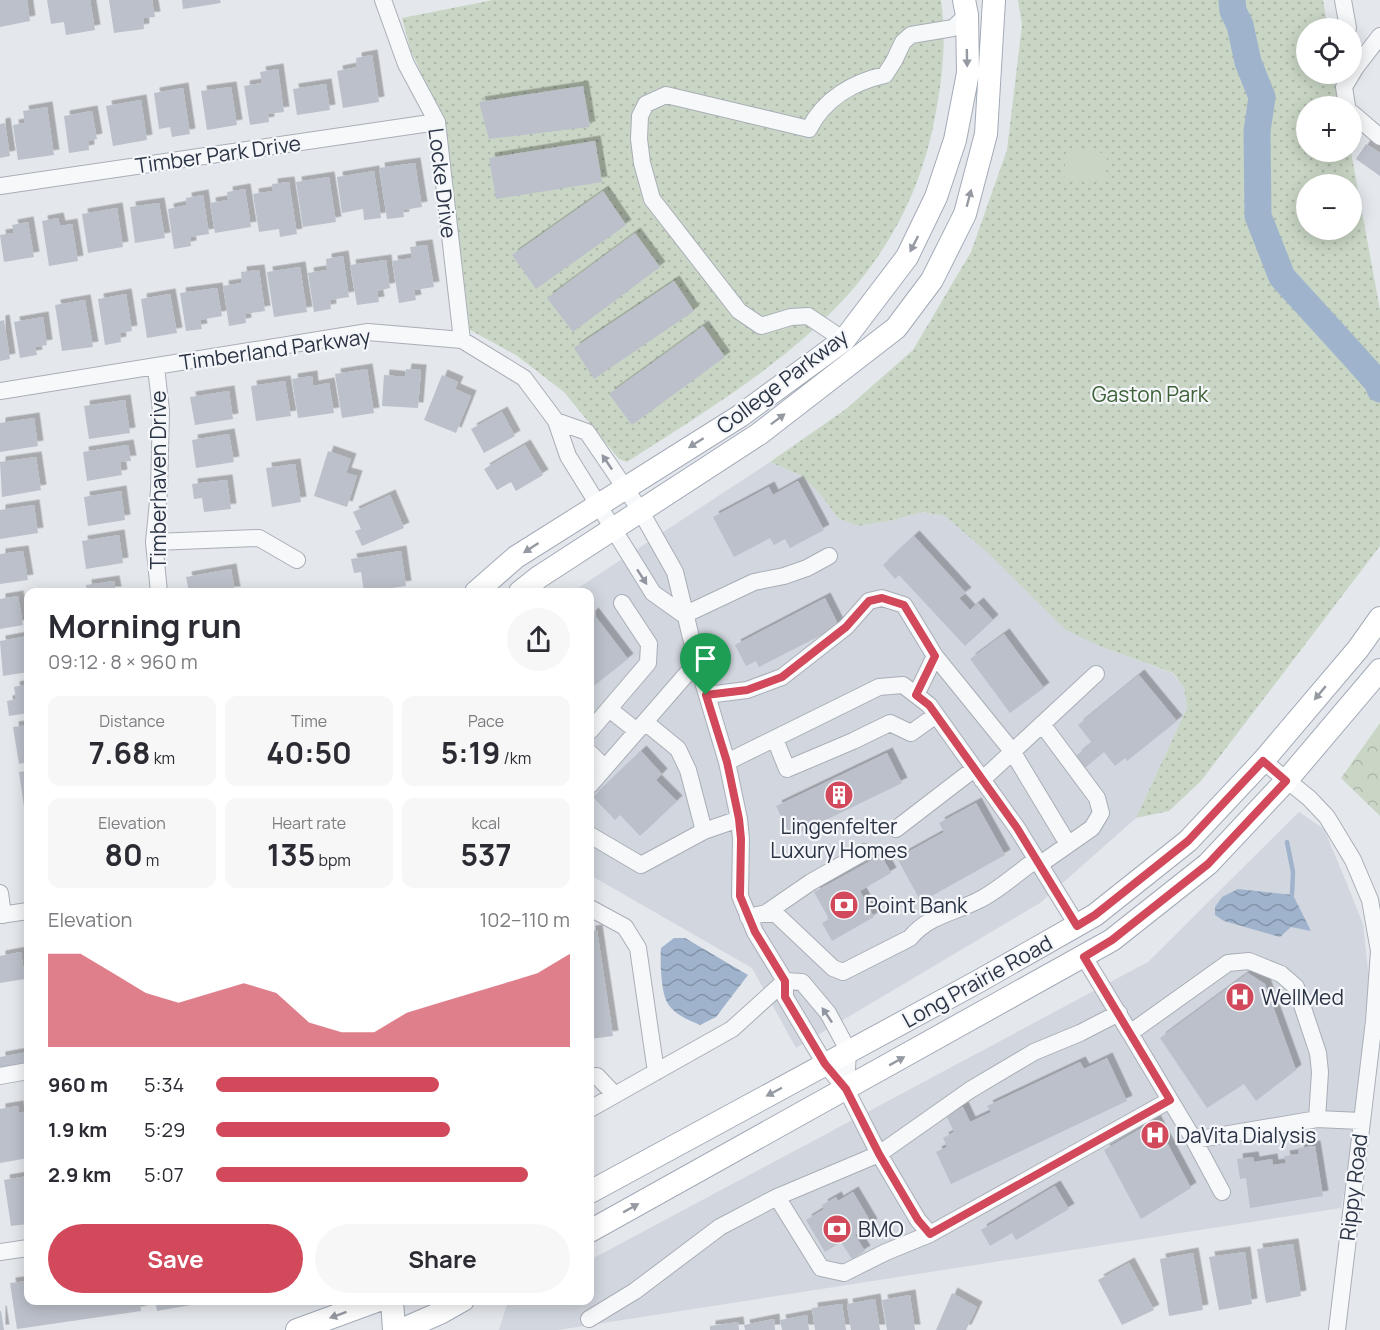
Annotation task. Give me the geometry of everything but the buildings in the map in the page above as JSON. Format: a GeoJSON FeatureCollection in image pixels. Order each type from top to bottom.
{"type":"FeatureCollection","features":[{"type":"Feature","properties":{"kind":"main road"},"geometry":{"type":"LineString","coordinates":[[966,7],[994,5]]}},
{"type":"Feature","properties":{"kind":"main road","name":"College Parkway"},"geometry":{"type":"LineString","coordinates":[[525,588],[640,510],[759,434],[896,328],[932,280],[965,214],[986,134],[994,5]]}},
{"type":"Feature","properties":{"kind":"main road","name":"College Parkway"},"geometry":{"type":"LineString","coordinates":[[481,588],[516,557],[740,416],[844,340],[907,257],[936,197],[955,140],[968,73],[966,7]]}},
{"type":"Feature","properties":{"kind":"main road"},"geometry":{"type":"LineString","coordinates":[[844,340],[861,356]]}},
{"type":"Feature","properties":{"kind":"main road","name":"Long Prairie Road"},"geometry":{"type":"LineString","coordinates":[[594,1190],[848,1050],[979,981],[1095,915],[1188,841],[1263,761],[1358,649],[1380,618]]}},
{"type":"Feature","properties":{"kind":"main road","name":"Long Prairie Road"},"geometry":{"type":"LineString","coordinates":[[594,1229],[1112,940],[1208,864],[1286,781],[1380,670]]}},
{"type":"Feature","properties":{"kind":"main road"},"geometry":{"type":"LineString","coordinates":[[297,1330],[365,1305]]}},
{"type":"Feature","properties":{"kind":"main road"},"geometry":{"type":"LineString","coordinates":[[392,1305],[394,1330]]}},
{"type":"Feature","properties":{"kind":"main road"},"geometry":{"type":"LineString","coordinates":[[401,1330],[452,1305]]}},
{"type":"Feature","properties":{"kind":"street","name":"Locke Drive"},"geometry":{"type":"LineString","coordinates":[[383,0],[406,64],[437,122],[462,340]]}},
{"type":"Feature","properties":{"kind":"street"},"geometry":{"type":"LineString","coordinates":[[1343,0],[1346,18]]}},
{"type":"Feature","properties":{"kind":"street"},"geometry":{"type":"LineString","coordinates":[[844,340],[808,316],[761,326],[739,311],[652,199],[642,163],[639,139],[640,116],[646,104],[666,95],[809,129],[815,117],[851,86],[885,75],[903,42],[910,35],[953,28],[966,7]]}},
{"type":"Feature","properties":{"kind":"street"},"geometry":{"type":"LineString","coordinates":[[1362,60],[1380,36]]}},
{"type":"Feature","properties":{"kind":"street","name":"Timber Park Drive"},"geometry":{"type":"LineString","coordinates":[[0,186],[437,122]]}},
{"type":"Feature","properties":{"kind":"street"},"geometry":{"type":"LineString","coordinates":[[1362,122],[1380,137]]}},
{"type":"Feature","properties":{"kind":"street","name":"Timberland Parkway"},"geometry":{"type":"LineString","coordinates":[[0,391],[368,332],[462,340],[524,378],[556,421],[568,456],[653,593],[684,615]]}},
{"type":"Feature","properties":{"kind":"street","name":"Timberhaven Drive"},"geometry":{"type":"LineString","coordinates":[[156,367],[161,411],[161,455],[154,542],[159,588]]}},
{"type":"Feature","properties":{"kind":"street"},"geometry":{"type":"LineString","coordinates":[[556,421],[587,432],[640,510],[675,572],[684,615],[727,762],[741,839],[740,896],[748,917],[785,981],[785,997],[825,1064],[846,1089],[879,1154],[918,1220],[930,1234]]}},
{"type":"Feature","properties":{"kind":"street"},"geometry":{"type":"LineString","coordinates":[[154,542],[260,538],[297,560]]}},
{"type":"Feature","properties":{"kind":"street"},"geometry":{"type":"LineString","coordinates":[[684,615],[754,582],[784,576],[807,568],[828,556]]}},
{"type":"Feature","properties":{"kind":"street"},"geometry":{"type":"LineString","coordinates":[[706,695],[747,690],[782,677],[846,627],[869,601],[882,598],[904,605],[935,656],[1012,752],[1068,844]]}},
{"type":"Feature","properties":{"kind":"street"},"geometry":{"type":"LineString","coordinates":[[594,726],[648,663],[649,644],[622,603]]}},
{"type":"Feature","properties":{"kind":"street"},"geometry":{"type":"LineString","coordinates":[[916,695],[935,656]]}},
{"type":"Feature","properties":{"kind":"street"},"geometry":{"type":"LineString","coordinates":[[594,780],[697,662]]}},
{"type":"Feature","properties":{"kind":"street"},"geometry":{"type":"LineString","coordinates":[[896,829],[1012,752],[1096,674]]}},
{"type":"Feature","properties":{"kind":"street"},"geometry":{"type":"LineString","coordinates":[[727,762],[879,687],[903,685],[929,705],[1038,862],[1077,926]]}},
{"type":"Feature","properties":{"kind":"street"},"geometry":{"type":"LineString","coordinates":[[609,709],[678,749],[688,770],[704,831]]}},
{"type":"Feature","properties":{"kind":"street"},"geometry":{"type":"LineString","coordinates":[[775,739],[787,769],[890,723],[911,733],[936,715]]}},
{"type":"Feature","properties":{"kind":"street"},"geometry":{"type":"LineString","coordinates":[[766,913],[777,915],[833,968],[843,972],[910,938],[917,929],[932,918],[979,900],[1092,828],[1101,813],[1097,798],[1042,724]]}},
{"type":"Feature","properties":{"kind":"street"},"geometry":{"type":"LineString","coordinates":[[594,757],[605,768]]}},
{"type":"Feature","properties":{"kind":"street","name":"Rippy Road"},"geometry":{"type":"LineString","coordinates":[[1263,761],[1309,798],[1327,817],[1353,860],[1370,900],[1379,951],[1374,1021],[1336,1330]]}},
{"type":"Feature","properties":{"kind":"street"},"geometry":{"type":"LineString","coordinates":[[594,838],[641,865],[704,831],[739,819]]}},
{"type":"Feature","properties":{"kind":"street"},"geometry":{"type":"LineString","coordinates":[[748,917],[766,913],[811,882],[864,852]]}},
{"type":"Feature","properties":{"kind":"street"},"geometry":{"type":"LineString","coordinates":[[0,893],[2,915],[24,912]]}},
{"type":"Feature","properties":{"kind":"street"},"geometry":{"type":"LineString","coordinates":[[594,910],[625,927],[638,948],[656,1072]]}},
{"type":"Feature","properties":{"kind":"street"},"geometry":{"type":"LineString","coordinates":[[1084,957],[1194,1140],[1222,1192]]}},
{"type":"Feature","properties":{"kind":"street"},"geometry":{"type":"LineString","coordinates":[[1131,1033],[1228,963],[1249,961],[1281,974],[1296,987],[1318,1053],[1320,1072],[1317,1119]]}},
{"type":"Feature","properties":{"kind":"street"},"geometry":{"type":"LineString","coordinates":[[594,1107],[732,1029],[785,981],[802,982],[828,1014],[848,1050],[846,1089]]}},
{"type":"Feature","properties":{"kind":"street"},"geometry":{"type":"LineString","coordinates":[[589,1319],[635,1291],[720,1227],[777,1197],[879,1154],[962,1096],[1034,1052],[1080,1033],[1119,1013]]}},
{"type":"Feature","properties":{"kind":"street"},"geometry":{"type":"LineString","coordinates":[[0,1076],[24,1072]]}},
{"type":"Feature","properties":{"kind":"street"},"geometry":{"type":"LineString","coordinates":[[594,1076],[597,1076],[615,1094]]}},
{"type":"Feature","properties":{"kind":"street"},"geometry":{"type":"LineString","coordinates":[[777,1197],[821,1268],[844,1273],[930,1234],[1170,1100]]}},
{"type":"Feature","properties":{"kind":"street"},"geometry":{"type":"LineString","coordinates":[[1194,1140],[1317,1119],[1361,1121]]}},
{"type":"Feature","properties":{"kind":"street"},"geometry":{"type":"LineString","coordinates":[[0,1252],[24,1249]]}},
{"type":"Feature","properties":{"kind":"shaded area"},"geometry":{"type":"Polygon","coordinates":[[[770,462],[802,476],[821,495],[838,518],[858,526],[894,520],[922,512],[945,516],[1102,647],[1172,673],[1184,688],[1187,708],[1136,818],[1040,903],[796,1048],[752,968],[594,877],[594,588],[578,588],[770,462]]]}},
{"type":"Feature","properties":{"kind":"shaded area"},"geometry":{"type":"Polygon","coordinates":[[[1299,812],[1324,829],[1363,924],[1369,979],[1353,1144],[1341,1208],[558,1330],[499,1330],[507,1305],[594,1305],[594,1258],[1148,962],[1299,812]]]}},
{"type":"Feature","properties":{"kind":"green space"},"geometry":{"type":"Polygon","coordinates":[[[493,0],[941,0],[944,31],[943,61],[934,122],[916,183],[891,236],[858,283],[819,324],[776,361],[728,396],[627,462],[619,459],[564,392],[516,355],[470,330],[445,124],[410,49],[402,18],[493,0]]]}},
{"type":"Feature","properties":{"kind":"green space","name":"Gaston Park"},"geometry":{"type":"Polygon","coordinates":[[[1018,0],[1323,0],[1326,18],[1296,18],[1296,84],[1338,84],[1340,96],[1296,96],[1296,162],[1353,162],[1355,174],[1296,174],[1296,240],[1362,240],[1362,212],[1380,310],[1380,546],[1201,781],[1169,811],[1136,818],[1187,708],[1184,688],[1173,673],[1102,647],[1066,630],[987,552],[945,516],[922,512],[894,520],[858,526],[838,518],[821,495],[802,476],[770,462],[846,409],[913,350],[971,252],[1007,150],[1022,25],[1018,0]]]}},
{"type":"Feature","properties":{"kind":"green space"},"geometry":{"type":"Polygon","coordinates":[[[1066,151],[1107,153],[1106,182],[1064,180],[1066,151]]]}},
{"type":"Feature","properties":{"kind":"green space"},"geometry":{"type":"Polygon","coordinates":[[[1380,723],[1380,816],[1341,778],[1380,723]]]}},
{"type":"Feature","properties":{"kind":"water"},"geometry":{"type":"Polygon","coordinates":[[[1238,889],[1293,895],[1311,931],[1291,927],[1280,937],[1224,921],[1215,915],[1215,907],[1222,897],[1238,889]]]}},
{"type":"Feature","properties":{"kind":"water"},"geometry":{"type":"Polygon","coordinates":[[[674,938],[685,938],[748,975],[716,1017],[700,1025],[676,1012],[668,1005],[664,995],[661,948],[674,938]]]}},
{"type":"Feature","properties":{"kind":"waterway"},"geometry":{"type":"LineString","coordinates":[[1232,0],[1248,62],[1262,97],[1257,131],[1258,216],[1282,277],[1378,383],[1380,389]]}},
{"type":"Feature","properties":{"kind":"waterway"},"geometry":{"type":"LineString","coordinates":[[1287,842],[1293,872],[1292,895]]}},
{"type":"Feature","properties":{"kind":"place","name":"Lingenfelter Luxury Homes"},"geometry":{"type":"Point","coordinates":[839,795]}},
{"type":"Feature","properties":{"kind":"place","name":"Point Bank"},"geometry":{"type":"Point","coordinates":[844,905]}},
{"type":"Feature","properties":{"kind":"place","name":"WellMed"},"geometry":{"type":"Point","coordinates":[1240,997]}},
{"type":"Feature","properties":{"kind":"place","name":"DaVita Dialysis"},"geometry":{"type":"Point","coordinates":[1155,1135]}},
{"type":"Feature","properties":{"kind":"place","name":"BMO"},"geometry":{"type":"Point","coordinates":[837,1229]}},
{"type":"Feature","properties":{"kind":"route"},"geometry":{"type":"LineString","coordinates":[[882,598],[904,605],[935,656],[916,695],[929,705],[1017,828],[1077,926],[1095,915],[1188,841],[1263,761],[1286,781],[1208,864],[1112,940],[1084,957],[1170,1100],[930,1234],[918,1220],[879,1154],[846,1089],[825,1064],[785,997],[785,981],[755,932],[740,896],[739,819],[727,762],[706,695],[747,690],[782,677],[846,627],[869,601],[882,598]]}}]}
